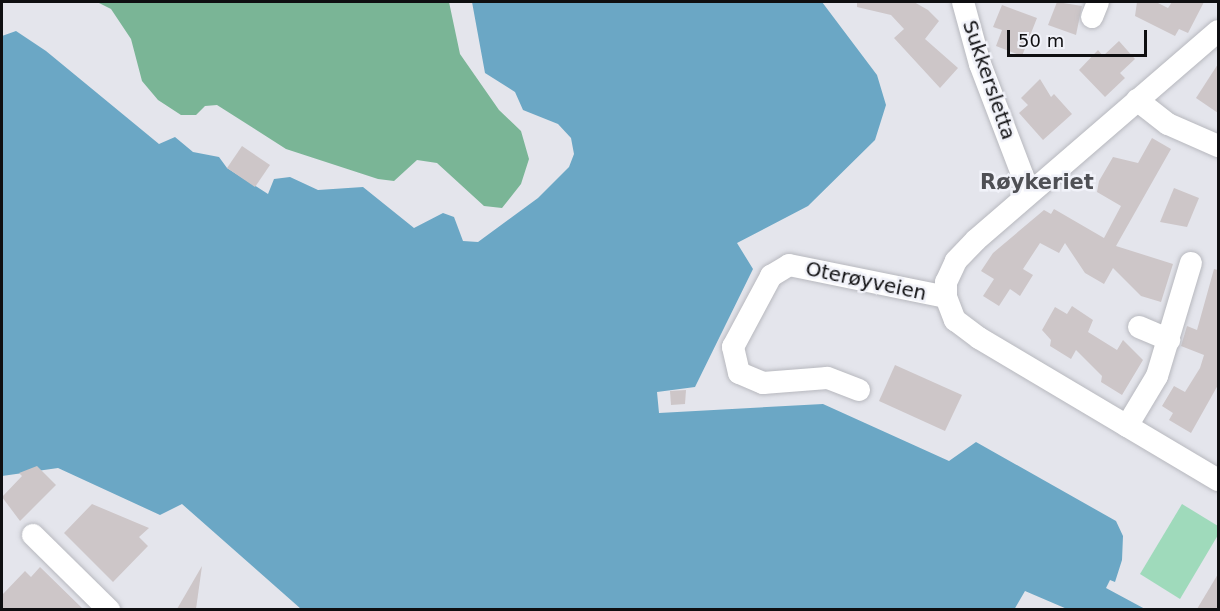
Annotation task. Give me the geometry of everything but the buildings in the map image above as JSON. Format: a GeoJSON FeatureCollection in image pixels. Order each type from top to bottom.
{"type":"FeatureCollection","features":[{"type":"Feature","properties":{"kind":"street","name":"Sukkersletta"},"geometry":{"type":"LineString","coordinates":[[963,2],[980,64],[1029,192]]}},
{"type":"Feature","properties":{"kind":"street","name":"Oterøyveien"},"geometry":{"type":"LineString","coordinates":[[1218,31],[1029,192],[957,261],[946,282],[946,297],[955,320],[979,338],[1218,480]]}},
{"type":"Feature","properties":{"kind":"street"},"geometry":{"type":"LineString","coordinates":[[1137,100],[1168,124],[1218,146]]}},
{"type":"Feature","properties":{"kind":"street"},"geometry":{"type":"LineString","coordinates":[[1126,426],[1157,376],[1191,263]]}},
{"type":"Feature","properties":{"kind":"street","name":"Oterøyveien"},"geometry":{"type":"LineString","coordinates":[[859,390],[827,378],[763,383],[739,373],[734,346],[771,276],[789,265],[946,297]]}},
{"type":"Feature","properties":{"kind":"street"},"geometry":{"type":"LineString","coordinates":[[1139,327],[1169,340]]}},
{"type":"Feature","properties":{"kind":"street"},"geometry":{"type":"LineString","coordinates":[[33,535],[109,609]]}},
{"type":"Feature","properties":{"kind":"green space"},"geometry":{"type":"Polygon","coordinates":[[[97,2],[449,2],[460,54],[499,110],[521,131],[529,159],[521,184],[502,208],[484,206],[437,163],[417,160],[394,181],[378,179],[286,149],[217,105],[205,106],[196,115],[181,115],[158,100],[142,81],[131,39],[111,9],[97,2]]]}},
{"type":"Feature","properties":{"kind":"green space"},"geometry":{"type":"Polygon","coordinates":[[[1182,504],[1218,526],[1218,535],[1180,599],[1140,574],[1182,504]]]}},
{"type":"Feature","properties":{"kind":"water"},"geometry":{"type":"Polygon","coordinates":[[[472,2],[822,2],[877,75],[886,105],[875,140],[808,206],[737,243],[753,269],[695,387],[657,392],[659,413],[823,404],[949,461],[976,442],[1116,521],[1123,536],[1122,560],[1115,582],[1110,580],[1106,588],[1145,609],[1067,609],[1025,591],[1014,610],[301,609],[182,504],[160,515],[58,468],[2,476],[2,36],[16,31],[46,51],[159,144],[175,137],[193,152],[219,157],[227,168],[268,194],[274,179],[290,177],[318,190],[363,187],[414,228],[443,213],[454,217],[463,241],[478,242],[538,198],[569,167],[574,154],[571,138],[558,124],[523,110],[515,92],[485,73],[472,2]]]}},
{"type":"Feature","properties":{"kind":"district","name":"Røykeriet"},"geometry":{"type":"Point","coordinates":[1037,182]}}]}
